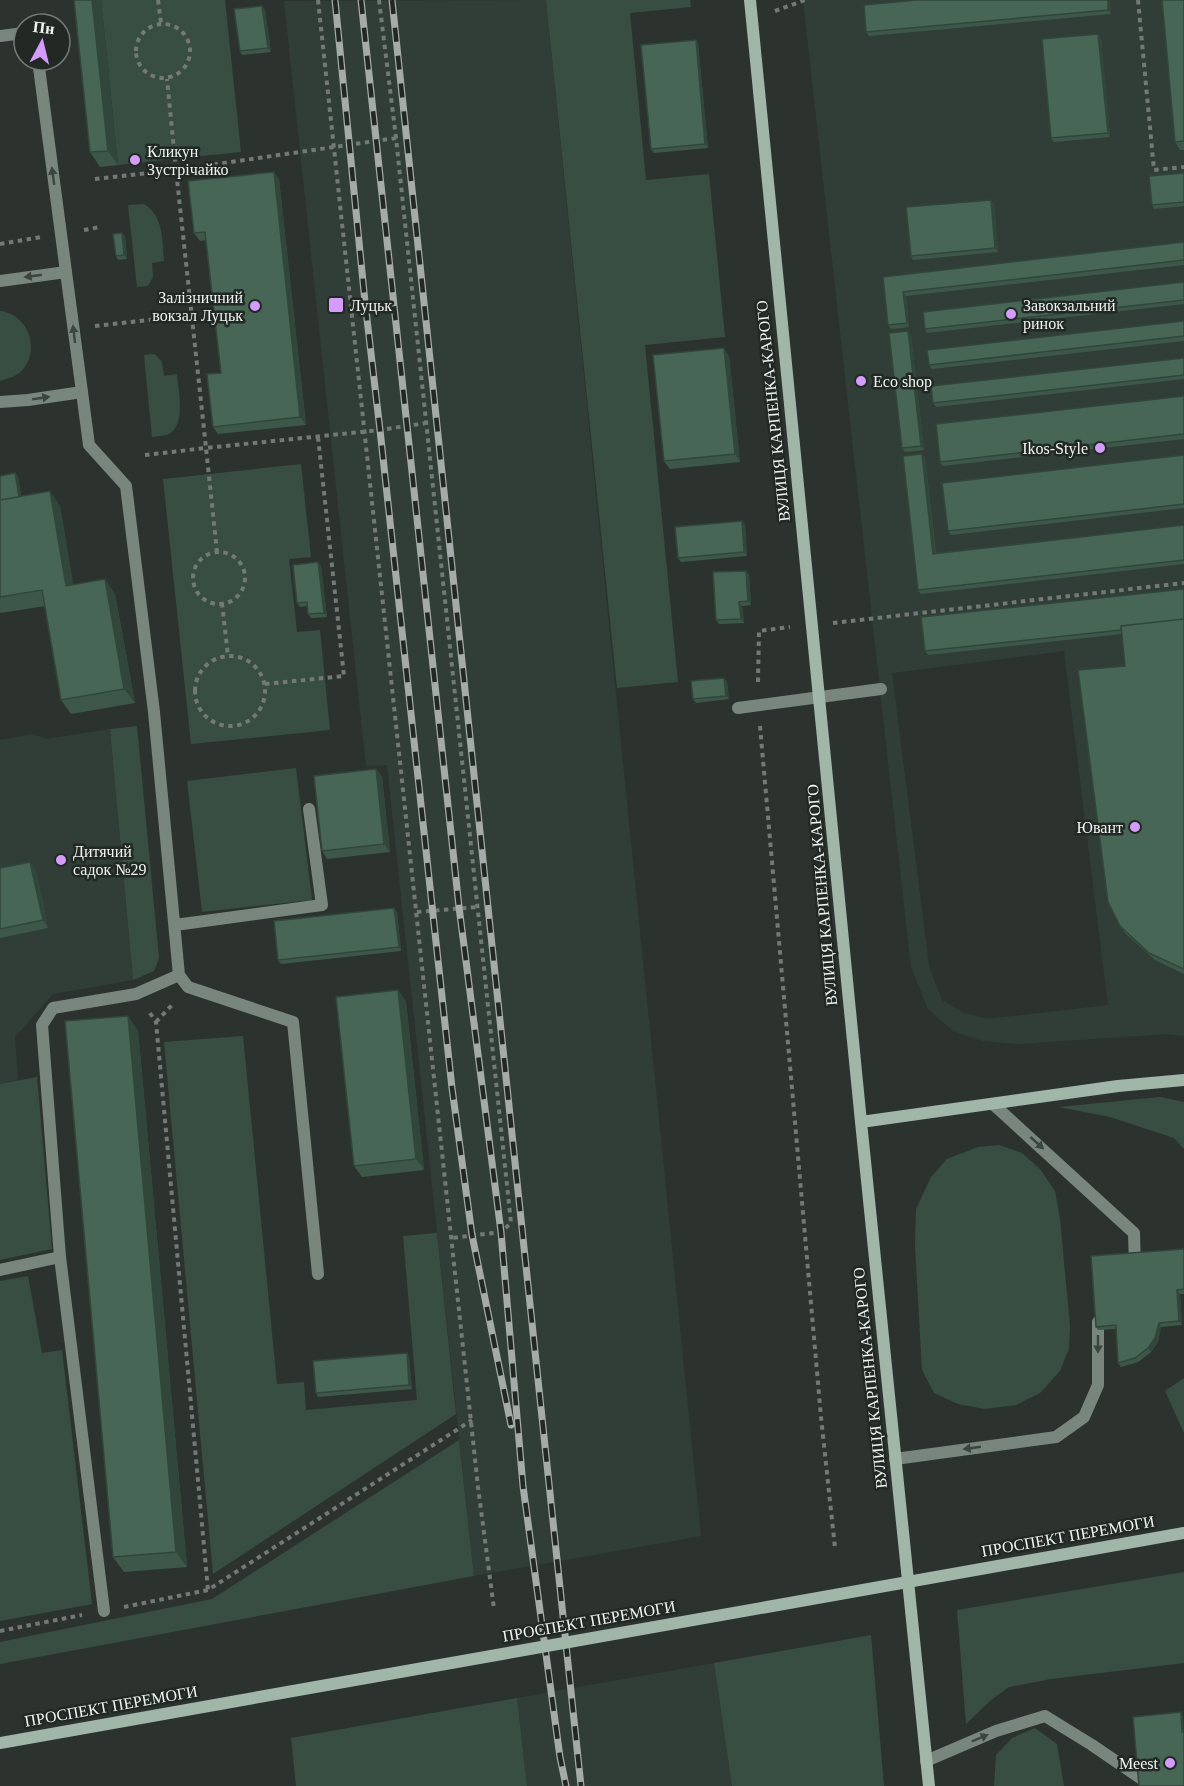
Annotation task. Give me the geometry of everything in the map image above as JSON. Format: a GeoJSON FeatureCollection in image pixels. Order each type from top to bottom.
{"type":"FeatureCollection","features":[{"type":"Feature","properties":{"kind":"main road","name":"ВУЛИЦЯ КАРПЕНКА-КАРОГО"},"geometry":{"type":"LineString","coordinates":[[750,0],[775,268],[929,1786]]}},
{"type":"Feature","properties":{"kind":"main road"},"geometry":{"type":"LineString","coordinates":[[861,1122],[1118,1086],[1184,1080]]}},
{"type":"Feature","properties":{"kind":"main road","name":"ПРОСПЕКТ ПЕРЕМОГИ"},"geometry":{"type":"LineString","coordinates":[[0,1743],[1184,1533]]}},
{"type":"Feature","properties":{"kind":"street"},"geometry":{"type":"LineString","coordinates":[[40,72],[89,445],[126,486],[154,712],[178,975],[188,987],[292,1022],[318,1274]]}},
{"type":"Feature","properties":{"kind":"street"},"geometry":{"type":"LineString","coordinates":[[0,281],[66,272]]}},
{"type":"Feature","properties":{"kind":"street"},"geometry":{"type":"LineString","coordinates":[[0,402],[82,392]]}},
{"type":"Feature","properties":{"kind":"street"},"geometry":{"type":"LineString","coordinates":[[738,708],[881,689]]}},
{"type":"Feature","properties":{"kind":"street"},"geometry":{"type":"LineString","coordinates":[[175,925],[322,905],[309,809]]}},
{"type":"Feature","properties":{"kind":"street"},"geometry":{"type":"LineString","coordinates":[[104,1611],[60,1257],[42,1025],[53,1008],[136,994],[178,975]]}},
{"type":"Feature","properties":{"kind":"street"},"geometry":{"type":"LineString","coordinates":[[993,1104],[1134,1233],[1135,1279]]}},
{"type":"Feature","properties":{"kind":"street"},"geometry":{"type":"LineString","coordinates":[[0,1270],[60,1257]]}},
{"type":"Feature","properties":{"kind":"street"},"geometry":{"type":"LineString","coordinates":[[895,1459],[1056,1437],[1084,1416],[1098,1385],[1098,1322],[1113,1305]]}},
{"type":"Feature","properties":{"kind":"street"},"geometry":{"type":"LineString","coordinates":[[926,1761],[996,1731],[1045,1716],[1152,1786]]}},
{"type":"Feature","properties":{"kind":"path"},"geometry":{"type":"LineString","coordinates":[[158,0],[161,23]]}},
{"type":"Feature","properties":{"kind":"path"},"geometry":{"type":"LineString","coordinates":[[318,0],[494,1609]]}},
{"type":"Feature","properties":{"kind":"path"},"geometry":{"type":"LineString","coordinates":[[380,0],[512,1223],[501,1232],[452,1238]]}},
{"type":"Feature","properties":{"kind":"path"},"geometry":{"type":"LineString","coordinates":[[751,20],[805,0]]}},
{"type":"Feature","properties":{"kind":"path"},"geometry":{"type":"LineString","coordinates":[[1138,0],[1154,170],[1184,167]]}},
{"type":"Feature","properties":{"kind":"path"},"geometry":{"type":"LineString","coordinates":[[161,23],[175,26],[186,35],[191,48],[189,62],[180,74],[167,79],[152,76],[141,68],[136,54],[138,40],[147,29],[161,23]]}},
{"type":"Feature","properties":{"kind":"path"},"geometry":{"type":"LineString","coordinates":[[167,79],[217,552]]}},
{"type":"Feature","properties":{"kind":"path"},"geometry":{"type":"LineString","coordinates":[[94,179],[176,170],[396,138]]}},
{"type":"Feature","properties":{"kind":"path"},"geometry":{"type":"LineString","coordinates":[[74,329],[192,315]]}},
{"type":"Feature","properties":{"kind":"path"},"geometry":{"type":"LineString","coordinates":[[145,455],[426,423]]}},
{"type":"Feature","properties":{"kind":"path"},"geometry":{"type":"LineString","coordinates":[[265,684],[344,676],[318,437]]}},
{"type":"Feature","properties":{"kind":"path"},"geometry":{"type":"LineString","coordinates":[[210,552],[217,552],[224,552],[236,558],[244,569],[245,583],[239,595],[227,603],[213,604],[201,598],[193,586],[192,573],[198,560],[210,552]]}},
{"type":"Feature","properties":{"kind":"path"},"geometry":{"type":"LineString","coordinates":[[835,1548],[821,1417],[758,705],[759,631],[1184,583]]}},
{"type":"Feature","properties":{"kind":"path"},"geometry":{"type":"LineString","coordinates":[[222,603],[228,656]]}},
{"type":"Feature","properties":{"kind":"path"},"geometry":{"type":"LineString","coordinates":[[228,656],[240,657],[253,663],[265,684],[264,701],[258,713],[247,722],[234,726],[220,724],[208,718],[199,707],[195,694],[196,681],[202,668],[213,660],[228,656]]}},
{"type":"Feature","properties":{"kind":"path"},"geometry":{"type":"LineString","coordinates":[[417,912],[477,907]]}},
{"type":"Feature","properties":{"kind":"path"},"geometry":{"type":"LineString","coordinates":[[136,994],[156,1022],[208,1590],[472,1420]]}},
{"type":"Feature","properties":{"kind":"shaded area"},"geometry":{"type":"Polygon","coordinates":[[[546,0],[701,1536],[474,1576],[387,765],[366,766],[284,1],[546,0]]]}},
{"type":"Feature","properties":{"kind":"shaded area","name":"Завокзальний ринок"},"geometry":{"type":"Polygon","coordinates":[[[803,0],[1184,0],[1184,1036],[1167,1034],[1016,1044],[983,1041],[953,1031],[928,1009],[911,967],[803,0]],[[1064,651],[892,673],[929,966],[942,1000],[964,1013],[987,1019],[1108,1005],[1064,651]]]}},
{"type":"Feature","properties":{"kind":"shaded area","name":"Дитячий садок №29"},"geometry":{"type":"Polygon","coordinates":[[[110,729],[133,980],[53,994],[15,1037],[18,1080],[0,1084],[0,740],[33,734],[46,739],[110,729]]]}},
{"type":"Feature","properties":{"kind":"shaded area"},"geometry":{"type":"Polygon","coordinates":[[[714,1663],[732,1786],[527,1786],[517,1698],[714,1663]]]}},
{"type":"Feature","properties":{"kind":"green space"},"geometry":{"type":"Polygon","coordinates":[[[101,0],[225,0],[241,152],[118,165],[101,0]]]}},
{"type":"Feature","properties":{"kind":"green space"},"geometry":{"type":"Polygon","coordinates":[[[546,0],[690,0],[691,7],[630,13],[646,180],[709,174],[725,337],[645,345],[678,682],[617,688],[546,0]]]}},
{"type":"Feature","properties":{"kind":"green space"},"geometry":{"type":"Polygon","coordinates":[[[144,204],[151,209],[159,222],[164,261],[152,263],[153,277],[148,286],[137,287],[128,205],[144,204]]]}},
{"type":"Feature","properties":{"kind":"green space"},"geometry":{"type":"Polygon","coordinates":[[[0,311],[9,313],[24,325],[31,341],[31,350],[22,371],[0,381],[0,311]]]}},
{"type":"Feature","properties":{"kind":"green space"},"geometry":{"type":"Polygon","coordinates":[[[155,354],[162,362],[164,376],[177,374],[180,407],[177,424],[173,431],[167,435],[152,437],[144,355],[155,354]]]}},
{"type":"Feature","properties":{"kind":"green space"},"geometry":{"type":"Polygon","coordinates":[[[301,464],[311,557],[289,559],[297,632],[320,630],[330,730],[191,744],[163,479],[301,464]]]}},
{"type":"Feature","properties":{"kind":"green space"},"geometry":{"type":"Polygon","coordinates":[[[137,726],[159,958],[154,971],[133,980],[110,729],[137,726]]]}},
{"type":"Feature","properties":{"kind":"green space"},"geometry":{"type":"Polygon","coordinates":[[[296,768],[312,900],[202,912],[187,781],[296,768]]]}},
{"type":"Feature","properties":{"kind":"green space"},"geometry":{"type":"Polygon","coordinates":[[[243,1036],[277,1384],[304,1382],[306,1410],[417,1400],[403,1236],[437,1233],[456,1414],[213,1574],[164,1042],[243,1036]]]}},
{"type":"Feature","properties":{"kind":"green space"},"geometry":{"type":"Polygon","coordinates":[[[37,1077],[52,1249],[0,1260],[0,1084],[37,1077]]]}},
{"type":"Feature","properties":{"kind":"green space"},"geometry":{"type":"Polygon","coordinates":[[[1160,1097],[1184,1102],[1184,1149],[1174,1138],[1110,1117],[1059,1107],[1160,1097]]]}},
{"type":"Feature","properties":{"kind":"green space"},"geometry":{"type":"Polygon","coordinates":[[[999,1145],[1022,1153],[1040,1169],[1055,1191],[1060,1219],[1070,1326],[1069,1349],[1060,1371],[1040,1393],[1016,1405],[984,1409],[958,1404],[934,1393],[922,1370],[915,1247],[916,1209],[931,1177],[947,1159],[978,1147],[999,1145]]]}},
{"type":"Feature","properties":{"kind":"green space"},"geometry":{"type":"Polygon","coordinates":[[[28,1276],[42,1353],[62,1350],[92,1604],[0,1621],[0,1281],[28,1276]]]}},
{"type":"Feature","properties":{"kind":"green space"},"geometry":{"type":"Polygon","coordinates":[[[1184,1378],[1184,1433],[1165,1391],[1184,1378]]]}},
{"type":"Feature","properties":{"kind":"green space"},"geometry":{"type":"Polygon","coordinates":[[[459,1440],[474,1576],[0,1664],[0,1642],[212,1599],[459,1440]]]}},
{"type":"Feature","properties":{"kind":"green space"},"geometry":{"type":"Polygon","coordinates":[[[1184,1572],[1184,1663],[1051,1679],[1009,1687],[991,1700],[966,1724],[957,1610],[1184,1572]]]}},
{"type":"Feature","properties":{"kind":"green space"},"geometry":{"type":"Polygon","coordinates":[[[871,1635],[884,1786],[732,1786],[714,1663],[871,1635]]]}},
{"type":"Feature","properties":{"kind":"green space"},"geometry":{"type":"Polygon","coordinates":[[[517,1698],[527,1786],[296,1786],[291,1738],[517,1698]]]}},
{"type":"Feature","properties":{"kind":"green space"},"geometry":{"type":"Polygon","coordinates":[[[1035,1728],[1057,1744],[1064,1786],[994,1786],[996,1755],[1012,1738],[1035,1728]]]}},
{"type":"Feature","properties":{"kind":"building"},"geometry":{"type":"Polygon","coordinates":[[[74,0],[92,0],[108,151],[90,152],[74,0]]]}},
{"type":"Feature","properties":{"kind":"building"},"geometry":{"type":"Polygon","coordinates":[[[917,0],[1108,0],[1108,10],[866,32],[864,5],[917,0]]]}},
{"type":"Feature","properties":{"kind":"building"},"geometry":{"type":"Polygon","coordinates":[[[1162,0],[1184,0],[1184,141],[1175,142],[1162,0]]]}},
{"type":"Feature","properties":{"kind":"building"},"geometry":{"type":"Polygon","coordinates":[[[262,6],[268,48],[240,51],[234,9],[262,6]]]}},
{"type":"Feature","properties":{"kind":"building"},"geometry":{"type":"Polygon","coordinates":[[[1098,34],[1108,133],[1051,138],[1042,39],[1098,34]]]}},
{"type":"Feature","properties":{"kind":"building"},"geometry":{"type":"Polygon","coordinates":[[[696,40],[705,144],[651,149],[641,45],[696,40]]]}},
{"type":"Feature","properties":{"kind":"building","name":"Залізничний вокзал Луцьк"},"geometry":{"type":"Polygon","coordinates":[[[274,172],[300,417],[213,427],[207,374],[221,373],[205,232],[194,233],[188,181],[274,172]]]}},
{"type":"Feature","properties":{"kind":"building"},"geometry":{"type":"Polygon","coordinates":[[[1184,173],[1184,202],[1152,205],[1149,176],[1184,173]]]}},
{"type":"Feature","properties":{"kind":"building"},"geometry":{"type":"Polygon","coordinates":[[[991,200],[995,248],[911,256],[906,207],[991,200]]]}},
{"type":"Feature","properties":{"kind":"building"},"geometry":{"type":"Polygon","coordinates":[[[122,233],[124,255],[116,256],[113,234],[122,233]]]}},
{"type":"Feature","properties":{"kind":"building"},"geometry":{"type":"Polygon","coordinates":[[[1184,242],[1184,260],[903,292],[907,323],[888,325],[883,277],[1184,242]]]}},
{"type":"Feature","properties":{"kind":"building"},"geometry":{"type":"Polygon","coordinates":[[[1184,282],[1184,300],[925,329],[923,312],[1184,282]]]}},
{"type":"Feature","properties":{"kind":"building"},"geometry":{"type":"Polygon","coordinates":[[[1184,321],[1184,336],[929,365],[927,350],[1184,321]]]}},
{"type":"Feature","properties":{"kind":"building"},"geometry":{"type":"Polygon","coordinates":[[[908,331],[921,446],[902,448],[889,333],[908,331]]]}},
{"type":"Feature","properties":{"kind":"building"},"geometry":{"type":"Polygon","coordinates":[[[724,348],[735,454],[664,461],[653,355],[724,348]]]}},
{"type":"Feature","properties":{"kind":"building"},"geometry":{"type":"Polygon","coordinates":[[[1184,358],[1184,375],[933,403],[931,386],[1184,358]]]}},
{"type":"Feature","properties":{"kind":"building"},"geometry":{"type":"Polygon","coordinates":[[[1184,396],[1184,434],[940,462],[936,424],[1184,396]]]}},
{"type":"Feature","properties":{"kind":"building"},"geometry":{"type":"Polygon","coordinates":[[[922,454],[933,554],[1184,525],[1184,560],[918,590],[903,456],[922,454]]]}},
{"type":"Feature","properties":{"kind":"building"},"geometry":{"type":"Polygon","coordinates":[[[1184,455],[1184,504],[948,531],[942,483],[1184,455]]]}},
{"type":"Feature","properties":{"kind":"building"},"geometry":{"type":"Polygon","coordinates":[[[15,473],[19,497],[0,500],[0,476],[15,473]]]}},
{"type":"Feature","properties":{"kind":"building"},"geometry":{"type":"Polygon","coordinates":[[[50,491],[66,586],[105,579],[124,689],[61,700],[42,590],[0,597],[0,500],[50,491]]]}},
{"type":"Feature","properties":{"kind":"building"},"geometry":{"type":"Polygon","coordinates":[[[742,521],[744,552],[678,558],[675,527],[742,521]]]}},
{"type":"Feature","properties":{"kind":"building"},"geometry":{"type":"Polygon","coordinates":[[[318,562],[324,613],[308,614],[307,602],[297,603],[293,565],[318,562]]]}},
{"type":"Feature","properties":{"kind":"building"},"geometry":{"type":"Polygon","coordinates":[[[746,571],[748,601],[739,602],[741,619],[716,620],[713,572],[746,571]]]}},
{"type":"Feature","properties":{"kind":"building"},"geometry":{"type":"Polygon","coordinates":[[[1184,589],[1184,619],[1121,626],[1121,630],[925,651],[921,617],[1184,589]]]}},
{"type":"Feature","properties":{"kind":"building"},"geometry":{"type":"Polygon","coordinates":[[[1184,619],[1184,969],[1149,953],[1120,926],[1108,902],[1078,670],[1125,666],[1121,626],[1184,619]]]}},
{"type":"Feature","properties":{"kind":"building"},"geometry":{"type":"Polygon","coordinates":[[[724,678],[726,696],[693,699],[691,681],[724,678]]]}},
{"type":"Feature","properties":{"kind":"building"},"geometry":{"type":"Polygon","coordinates":[[[376,769],[384,844],[322,851],[314,776],[376,769]]]}},
{"type":"Feature","properties":{"kind":"building"},"geometry":{"type":"Polygon","coordinates":[[[30,862],[43,920],[0,929],[0,868],[30,862]]]}},
{"type":"Feature","properties":{"kind":"building"},"geometry":{"type":"Polygon","coordinates":[[[394,908],[399,947],[278,960],[274,921],[394,908]]]}},
{"type":"Feature","properties":{"kind":"building"},"geometry":{"type":"Polygon","coordinates":[[[398,990],[416,1159],[354,1166],[336,997],[398,990]]]}},
{"type":"Feature","properties":{"kind":"building"},"geometry":{"type":"Polygon","coordinates":[[[128,1016],[176,1552],[113,1557],[65,1021],[128,1016]]]}},
{"type":"Feature","properties":{"kind":"building"},"geometry":{"type":"Polygon","coordinates":[[[1184,1249],[1184,1289],[1177,1290],[1179,1321],[1159,1323],[1155,1338],[1148,1348],[1135,1358],[1118,1363],[1116,1325],[1096,1327],[1091,1256],[1184,1249]]]}},
{"type":"Feature","properties":{"kind":"building"},"geometry":{"type":"Polygon","coordinates":[[[407,1353],[409,1385],[316,1393],[313,1361],[407,1353]]]}},
{"type":"Feature","properties":{"kind":"building"},"geometry":{"type":"Polygon","coordinates":[[[1181,1712],[1182,1732],[1184,1732],[1184,1786],[1139,1786],[1133,1717],[1181,1712]]]}},
{"type":"Feature","properties":{"kind":"railway"},"geometry":{"type":"LineString","coordinates":[[335,0],[365,302],[452,1088],[472,1235],[511,1425]]}},
{"type":"Feature","properties":{"kind":"railway"},"geometry":{"type":"LineString","coordinates":[[361,0],[459,907],[501,1232],[523,1486],[560,1757],[566,1786]]}},
{"type":"Feature","properties":{"kind":"railway"},"geometry":{"type":"LineString","coordinates":[[392,0],[581,1786]]}},
{"type":"Feature","properties":{"kind":"place","name":"Кликун Зустрічайко"},"geometry":{"type":"Point","coordinates":[135,160]}},
{"type":"Feature","properties":{"kind":"place","name":"Луцьк"},"geometry":{"type":"Point","coordinates":[336,305]}},
{"type":"Feature","properties":{"kind":"place","name":"Залізничний вокзал Луцьк"},"geometry":{"type":"Point","coordinates":[255,306]}},
{"type":"Feature","properties":{"kind":"place","name":"Завокзальний ринок"},"geometry":{"type":"Point","coordinates":[1011,314]}},
{"type":"Feature","properties":{"kind":"place","name":"Eco shop"},"geometry":{"type":"Point","coordinates":[861,381]}},
{"type":"Feature","properties":{"kind":"place","name":"Ikos-Style"},"geometry":{"type":"Point","coordinates":[1100,448]}},
{"type":"Feature","properties":{"kind":"place","name":"Ювант"},"geometry":{"type":"Point","coordinates":[1135,827]}},
{"type":"Feature","properties":{"kind":"place","name":"Дитячий садок №29"},"geometry":{"type":"Point","coordinates":[61,860]}},
{"type":"Feature","properties":{"kind":"place","name":"Meest"},"geometry":{"type":"Point","coordinates":[1170,1763]}}]}
